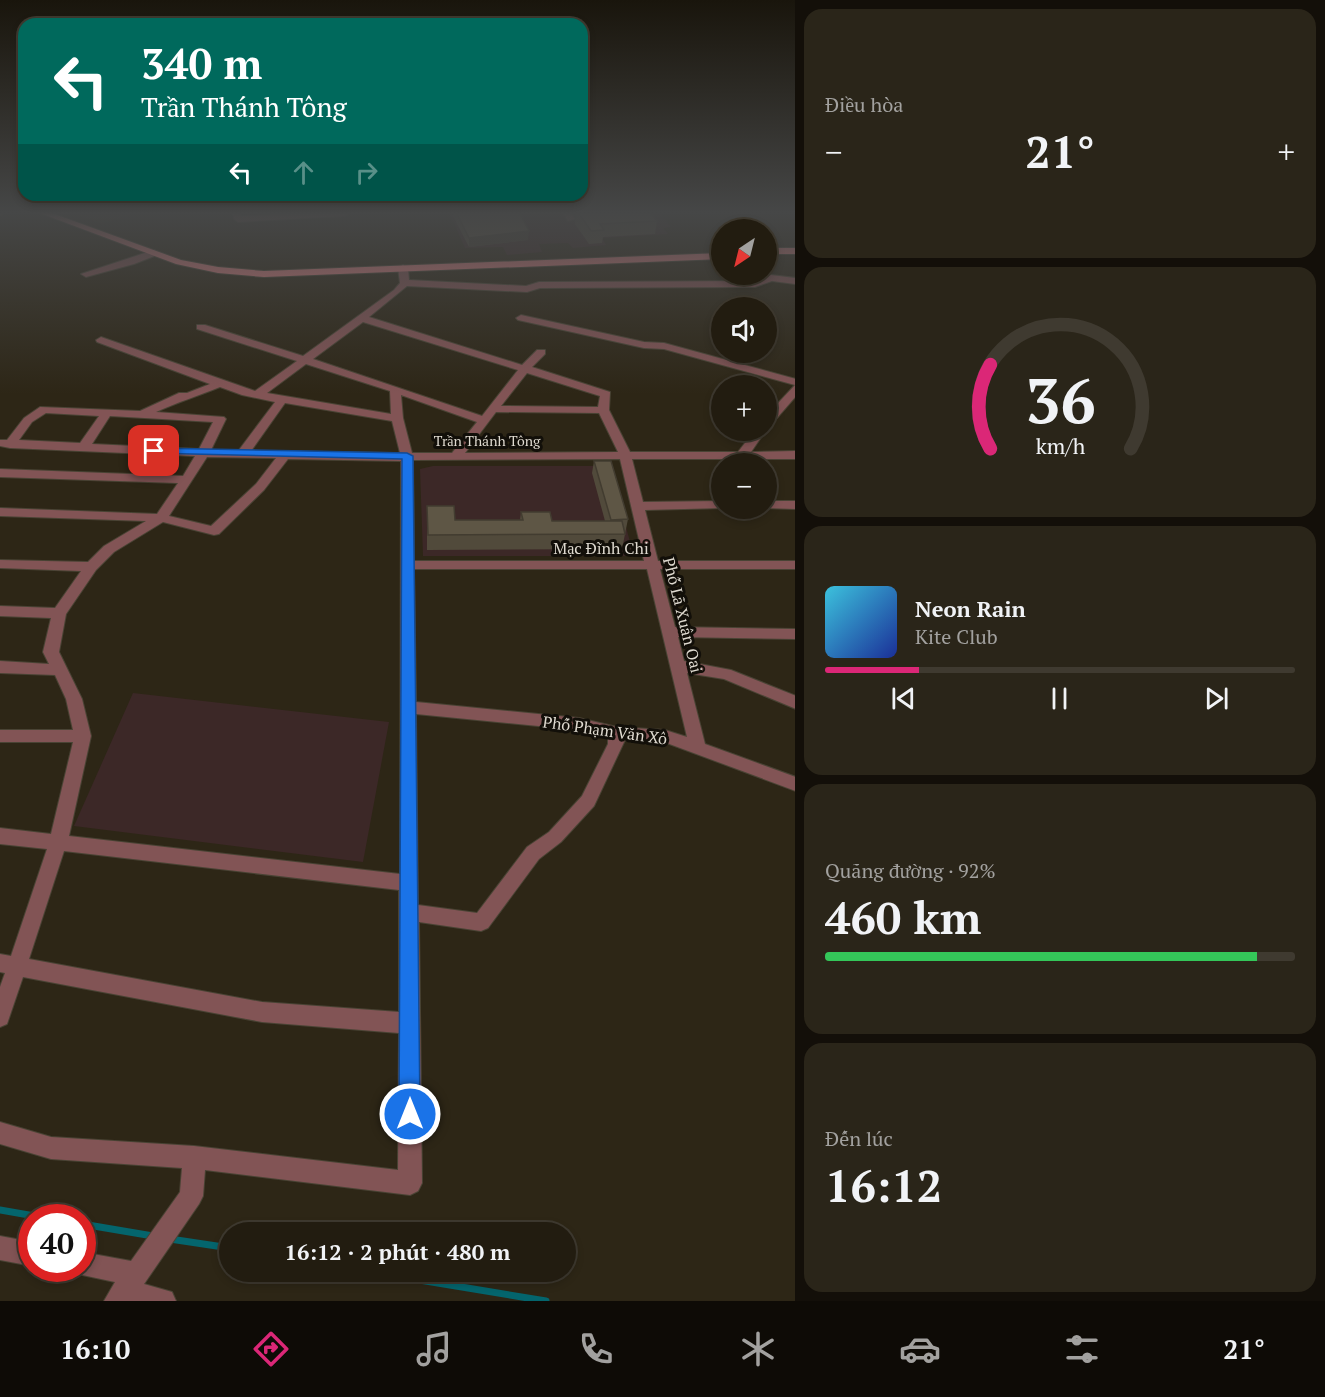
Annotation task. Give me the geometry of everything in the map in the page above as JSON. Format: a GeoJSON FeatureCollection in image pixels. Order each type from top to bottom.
{"type":"FeatureCollection","features":[{"type":"Feature","properties":{"kind":"main road"},"geometry":{"type":"LineString","coordinates":[[249,273],[294,273]]}},
{"type":"Feature","properties":{"kind":"street"},"geometry":{"type":"LineString","coordinates":[[86,274],[91,273]]}},
{"type":"Feature","properties":{"kind":"street"},"geometry":{"type":"LineString","coordinates":[[259,394],[397,292],[405,283],[404,273]]}},
{"type":"Feature","properties":{"kind":"street"},"geometry":{"type":"LineString","coordinates":[[405,283],[527,289],[539,285],[755,284],[771,278],[795,281]]}},
{"type":"Feature","properties":{"kind":"street"},"geometry":{"type":"LineString","coordinates":[[364,318],[524,369]]}},
{"type":"Feature","properties":{"kind":"street"},"geometry":{"type":"LineString","coordinates":[[521,318],[644,345],[664,346],[795,382]]}},
{"type":"Feature","properties":{"kind":"street"},"geometry":{"type":"LineString","coordinates":[[201,327],[395,389],[483,420]]}},
{"type":"Feature","properties":{"kind":"street"},"geometry":{"type":"LineString","coordinates":[[101,340],[246,393],[361,414],[397,418]]}},
{"type":"Feature","properties":{"kind":"street"},"geometry":{"type":"LineString","coordinates":[[456,456],[491,409],[541,352]]}},
{"type":"Feature","properties":{"kind":"street","name":"Phố Lã Xuân Oai"},"geometry":{"type":"LineString","coordinates":[[524,369],[606,394],[603,410],[625,455],[699,748]]}},
{"type":"Feature","properties":{"kind":"street"},"geometry":{"type":"LineString","coordinates":[[143,414],[183,395],[187,397],[219,384]]}},
{"type":"Feature","properties":{"kind":"street"},"geometry":{"type":"LineString","coordinates":[[777,411],[795,388]]}},
{"type":"Feature","properties":{"kind":"street"},"geometry":{"type":"LineString","coordinates":[[0,1133],[51,1148],[194,1157],[410,1183],[407,456],[397,418],[395,389]]}},
{"type":"Feature","properties":{"kind":"street"},"geometry":{"type":"LineString","coordinates":[[243,453],[283,399]]}},
{"type":"Feature","properties":{"kind":"street"},"geometry":{"type":"LineString","coordinates":[[782,405],[795,405]]}},
{"type":"Feature","properties":{"kind":"street"},"geometry":{"type":"LineString","coordinates":[[0,1017],[8,964],[58,843],[83,736],[74,699],[51,652],[59,614],[91,567],[109,549],[161,518],[187,480],[220,419],[44,409],[28,420],[5,443]]}},
{"type":"Feature","properties":{"kind":"street"},"geometry":{"type":"LineString","coordinates":[[491,409],[603,410]]}},
{"type":"Feature","properties":{"kind":"street"},"geometry":{"type":"LineString","coordinates":[[83,448],[106,412]]}},
{"type":"Feature","properties":{"kind":"street"},"geometry":{"type":"LineString","coordinates":[[743,453],[753,441]]}},
{"type":"Feature","properties":{"kind":"street","name":"Trần Thánh Tông"},"geometry":{"type":"LineString","coordinates":[[5,443],[202,453],[407,456],[711,456]]}},
{"type":"Feature","properties":{"kind":"street"},"geometry":{"type":"LineString","coordinates":[[0,512],[161,518],[214,531],[260,487],[285,453]]}},
{"type":"Feature","properties":{"kind":"street","name":"Trần Thánh Tông"},"geometry":{"type":"LineString","coordinates":[[777,455],[795,455]]}},
{"type":"Feature","properties":{"kind":"street"},"geometry":{"type":"LineString","coordinates":[[0,473],[187,480]]}},
{"type":"Feature","properties":{"kind":"street"},"geometry":{"type":"LineString","coordinates":[[777,505],[795,505]]}},
{"type":"Feature","properties":{"kind":"street"},"geometry":{"type":"LineString","coordinates":[[637,506],[711,506]]}},
{"type":"Feature","properties":{"kind":"street"},"geometry":{"type":"LineString","coordinates":[[0,564],[91,567]]}},
{"type":"Feature","properties":{"kind":"street","name":"Mạc Đĩnh Chi"},"geometry":{"type":"LineString","coordinates":[[408,565],[795,566]]}},
{"type":"Feature","properties":{"kind":"street"},"geometry":{"type":"LineString","coordinates":[[0,611],[59,614]]}},
{"type":"Feature","properties":{"kind":"street"},"geometry":{"type":"LineString","coordinates":[[669,632],[795,634]]}},
{"type":"Feature","properties":{"kind":"street"},"geometry":{"type":"LineString","coordinates":[[678,666],[726,674],[795,703]]}},
{"type":"Feature","properties":{"kind":"street"},"geometry":{"type":"LineString","coordinates":[[0,667],[60,670]]}},
{"type":"Feature","properties":{"kind":"street","name":"Phố Phạm Văn Xô"},"geometry":{"type":"LineString","coordinates":[[408,707],[579,724],[617,733],[666,736],[795,784]]}},
{"type":"Feature","properties":{"kind":"street"},"geometry":{"type":"LineString","coordinates":[[409,912],[481,922],[533,853],[555,837],[588,801],[616,744],[617,733]]}},
{"type":"Feature","properties":{"kind":"street"},"geometry":{"type":"LineString","coordinates":[[0,736],[83,736]]}},
{"type":"Feature","properties":{"kind":"street"},"geometry":{"type":"LineString","coordinates":[[0,836],[409,883]]}},
{"type":"Feature","properties":{"kind":"street"},"geometry":{"type":"LineString","coordinates":[[8,964],[262,1012],[409,1023]]}},
{"type":"Feature","properties":{"kind":"street"},"geometry":{"type":"LineString","coordinates":[[126,1289],[191,1196],[194,1157]]}},
{"type":"Feature","properties":{"kind":"street"},"geometry":{"type":"LineString","coordinates":[[0,1248],[18,1251]]}},
{"type":"Feature","properties":{"kind":"street"},"geometry":{"type":"LineString","coordinates":[[96,1272],[126,1289],[163,1301]]}},
{"type":"Feature","properties":{"kind":"shaded area"},"geometry":{"type":"Polygon","coordinates":[[[433,466],[609,466],[634,556],[423,556],[420,469],[433,466]]]}},
{"type":"Feature","properties":{"kind":"shaded area"},"geometry":{"type":"Polygon","coordinates":[[[133,693],[389,722],[363,862],[74,826],[133,693]]]}},
{"type":"Feature","properties":{"kind":"building"},"geometry":{"type":"Polygon","coordinates":[[[594,461],[611,461],[628,519],[611,520],[594,461]]]}},
{"type":"Feature","properties":{"kind":"building"},"geometry":{"type":"Polygon","coordinates":[[[427,506],[454,506],[455,520],[523,520],[521,512],[550,512],[552,521],[622,521],[625,534],[428,535],[427,506]]]}},
{"type":"Feature","properties":{"kind":"waterway"},"geometry":{"type":"LineString","coordinates":[[0,1210],[18,1213]]}},
{"type":"Feature","properties":{"kind":"waterway"},"geometry":{"type":"LineString","coordinates":[[96,1226],[153,1236]]}},
{"type":"Feature","properties":{"kind":"waterway"},"geometry":{"type":"LineString","coordinates":[[170,1239],[219,1246]]}},
{"type":"Feature","properties":{"kind":"waterway"},"geometry":{"type":"LineString","coordinates":[[431,1282],[546,1301]]}},
{"type":"Feature","properties":{"kind":"route"},"geometry":{"type":"LineString","coordinates":[[154,451],[407,456],[410,1114]]}}]}
